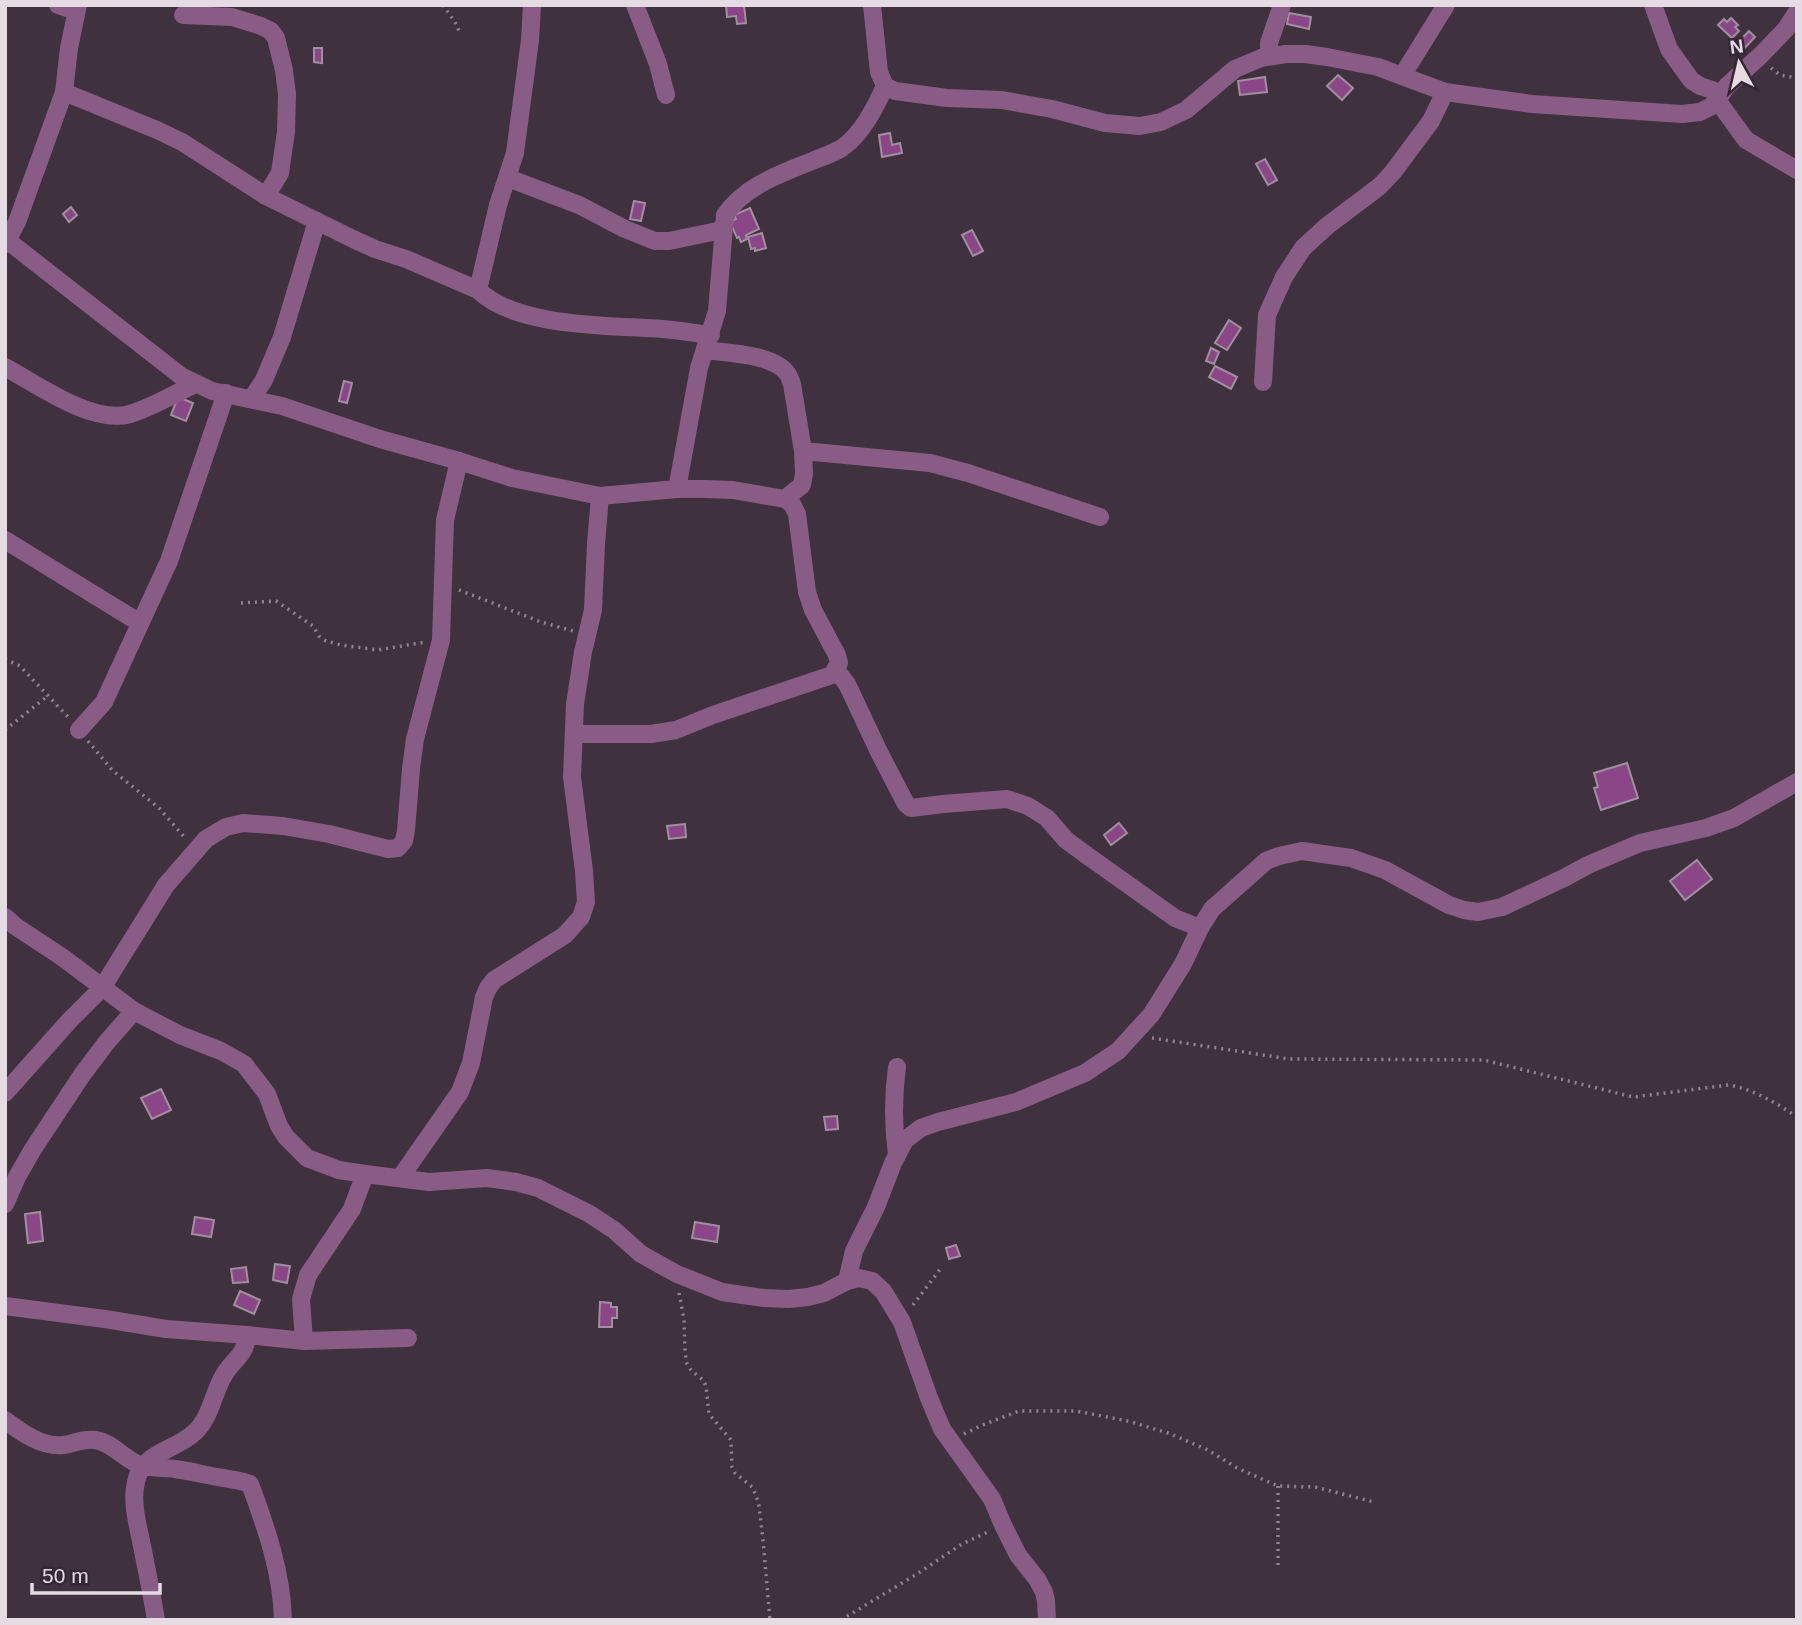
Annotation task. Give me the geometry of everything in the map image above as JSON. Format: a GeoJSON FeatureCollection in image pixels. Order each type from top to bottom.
{"type":"FeatureCollection","features":[{"type":"Feature","properties":{"kind":"street"},"geometry":{"type":"LineString","coordinates":[[58,5],[77,8],[64,92],[11,221],[6,243],[181,376],[212,391],[252,398],[311,415],[380,439],[512,478],[600,496],[677,489],[733,491],[785,499],[792,504],[797,514],[807,592],[816,618],[839,663],[832,675],[676,730],[651,734],[574,734]]}},
{"type":"Feature","properties":{"kind":"street"},"geometry":{"type":"LineString","coordinates":[[478,290],[498,205],[515,153],[528,62],[532,5]]}},
{"type":"Feature","properties":{"kind":"street"},"geometry":{"type":"LineString","coordinates":[[635,5],[658,64],[666,95]]}},
{"type":"Feature","properties":{"kind":"street"},"geometry":{"type":"LineString","coordinates":[[872,5],[879,72],[885,86],[895,91],[947,98],[1002,100],[1052,109],[1105,123],[1140,126],[1161,122],[1186,110],[1235,69],[1261,58],[1286,54],[1328,57],[1378,67],[1445,92],[1532,104],[1682,114],[1700,112],[1712,106],[1727,86],[1786,29],[1797,12]]}},
{"type":"Feature","properties":{"kind":"street"},"geometry":{"type":"LineString","coordinates":[[1269,56],[1269,43],[1282,5]]}},
{"type":"Feature","properties":{"kind":"street"},"geometry":{"type":"LineString","coordinates":[[1402,76],[1446,5]]}},
{"type":"Feature","properties":{"kind":"street"},"geometry":{"type":"LineString","coordinates":[[1653,5],[1669,49],[1691,80],[1720,97],[1732,123],[1746,140],[1797,170]]}},
{"type":"Feature","properties":{"kind":"street"},"geometry":{"type":"LineString","coordinates":[[183,15],[232,17],[261,26],[271,31],[276,38],[287,94],[286,132],[280,173],[266,196]]}},
{"type":"Feature","properties":{"kind":"street"},"geometry":{"type":"LineString","coordinates":[[677,489],[699,368],[718,311],[724,215],[733,203],[772,178],[843,148],[859,132],[885,86]]}},
{"type":"Feature","properties":{"kind":"street"},"geometry":{"type":"LineString","coordinates":[[64,92],[182,142],[266,196],[375,249],[478,290],[486,298],[502,306],[565,322],[667,329],[776,364],[788,374],[792,384],[803,452],[802,485],[785,499]]}},
{"type":"Feature","properties":{"kind":"street"},"geometry":{"type":"LineString","coordinates":[[1263,382],[1268,315],[1284,277],[1303,248],[1394,172],[1432,121],[1445,92]]}},
{"type":"Feature","properties":{"kind":"street"},"geometry":{"type":"LineString","coordinates":[[508,178],[579,205],[655,241],[669,241],[722,230]]}},
{"type":"Feature","properties":{"kind":"street"},"geometry":{"type":"LineString","coordinates":[[252,398],[264,380],[282,337],[317,221]]}},
{"type":"Feature","properties":{"kind":"street"},"geometry":{"type":"LineString","coordinates":[[5,367],[66,401],[106,416],[129,414],[195,384]]}},
{"type":"Feature","properties":{"kind":"street"},"geometry":{"type":"LineString","coordinates":[[79,730],[104,702],[169,561],[226,394]]}},
{"type":"Feature","properties":{"kind":"street"},"geometry":{"type":"LineString","coordinates":[[803,452],[930,463],[1100,517]]}},
{"type":"Feature","properties":{"kind":"street"},"geometry":{"type":"LineString","coordinates":[[5,1093],[102,988],[166,885],[206,839],[226,827],[243,823],[329,834],[388,849],[398,848],[404,841],[415,739],[441,640],[445,520],[460,461]]}},
{"type":"Feature","properties":{"kind":"street"},"geometry":{"type":"LineString","coordinates":[[400,1178],[460,1092],[471,1063],[488,988],[494,980],[565,935],[581,918],[586,902],[572,777],[579,675],[593,610],[600,496]]}},
{"type":"Feature","properties":{"kind":"street"},"geometry":{"type":"LineString","coordinates":[[5,540],[140,623]]}},
{"type":"Feature","properties":{"kind":"street"},"geometry":{"type":"LineString","coordinates":[[836,670],[846,684],[906,804],[911,808],[1007,799],[1028,806],[1047,818],[1066,840],[1175,918],[1200,928]]}},
{"type":"Feature","properties":{"kind":"street"},"geometry":{"type":"LineString","coordinates":[[847,1281],[854,1251],[905,1140],[921,1128],[938,1122],[1016,1102],[1085,1073],[1118,1051],[1151,1015],[1183,964],[1212,909],[1266,861],[1303,851],[1351,858],[1385,870],[1449,905],[1478,912],[1502,907],[1640,843],[1706,828],[1734,818],[1797,782]]}},
{"type":"Feature","properties":{"kind":"street"},"geometry":{"type":"LineString","coordinates":[[5,917],[134,1011],[180,1035],[222,1051],[244,1064],[267,1094],[286,1137],[307,1158],[340,1170],[365,1174],[429,1182],[487,1178],[538,1188],[588,1213],[614,1230],[640,1254],[677,1274],[722,1292],[789,1299],[824,1293],[859,1278],[872,1281],[883,1291],[902,1322],[935,1415],[992,1499],[1018,1555],[1044,1592],[1047,1620]]}},
{"type":"Feature","properties":{"kind":"street"},"geometry":{"type":"LineString","coordinates":[[5,1204],[33,1149],[82,1075],[134,1011]]}},
{"type":"Feature","properties":{"kind":"street"},"geometry":{"type":"LineString","coordinates":[[897,1067],[894,1114],[897,1154]]}},
{"type":"Feature","properties":{"kind":"street"},"geometry":{"type":"LineString","coordinates":[[304,1342],[302,1299],[308,1275],[352,1209],[365,1174]]}},
{"type":"Feature","properties":{"kind":"street"},"geometry":{"type":"LineString","coordinates":[[5,1306],[105,1318],[166,1329],[304,1342],[408,1338]]}},
{"type":"Feature","properties":{"kind":"street"},"geometry":{"type":"LineString","coordinates":[[156,1620],[136,1515],[136,1480],[142,1466],[151,1458],[197,1431],[225,1373],[245,1349],[247,1335]]}},
{"type":"Feature","properties":{"kind":"street"},"geometry":{"type":"LineString","coordinates":[[5,1420],[22,1433],[53,1445],[84,1439],[105,1442],[142,1466],[240,1479],[250,1484],[266,1526],[277,1573],[283,1620]]}},
{"type":"Feature","properties":{"kind":"path"},"geometry":{"type":"LineString","coordinates":[[443,5],[460,33]]}},
{"type":"Feature","properties":{"kind":"path"},"geometry":{"type":"LineString","coordinates":[[1761,55],[1776,73],[1797,78]]}},
{"type":"Feature","properties":{"kind":"path"},"geometry":{"type":"LineString","coordinates":[[444,584],[541,622],[587,635]]}},
{"type":"Feature","properties":{"kind":"path"},"geometry":{"type":"LineString","coordinates":[[241,603],[276,601],[313,626],[326,641],[341,645],[378,650],[441,640]]}},
{"type":"Feature","properties":{"kind":"path"},"geometry":{"type":"LineString","coordinates":[[5,659],[20,666],[49,695],[112,770],[159,808],[196,850]]}},
{"type":"Feature","properties":{"kind":"path"},"geometry":{"type":"LineString","coordinates":[[5,730],[49,695]]}},
{"type":"Feature","properties":{"kind":"path"},"geometry":{"type":"LineString","coordinates":[[1133,1036],[1289,1059],[1484,1060],[1633,1097],[1728,1085],[1742,1087],[1797,1117]]}},
{"type":"Feature","properties":{"kind":"path"},"geometry":{"type":"LineString","coordinates":[[902,1322],[941,1268]]}},
{"type":"Feature","properties":{"kind":"path"},"geometry":{"type":"LineString","coordinates":[[677,1274],[687,1364],[706,1386],[709,1414],[731,1440],[732,1467],[735,1473],[752,1487],[756,1495],[770,1620]]}},
{"type":"Feature","properties":{"kind":"path"},"geometry":{"type":"LineString","coordinates":[[951,1442],[980,1426],[1019,1412],[1076,1411],[1128,1421],[1168,1433],[1209,1450],[1237,1468],[1278,1486],[1315,1487],[1374,1502]]}},
{"type":"Feature","properties":{"kind":"path"},"geometry":{"type":"LineString","coordinates":[[1278,1486],[1278,1566]]}},
{"type":"Feature","properties":{"kind":"path"},"geometry":{"type":"LineString","coordinates":[[841,1620],[962,1544],[1003,1525]]}},
{"type":"Feature","properties":{"kind":"building"},"geometry":{"type":"Polygon","coordinates":[[[726,5],[744,5],[746,23],[737,24],[736,16],[727,17],[726,5]]]}},
{"type":"Feature","properties":{"kind":"building"},"geometry":{"type":"Polygon","coordinates":[[[1289,13],[1311,17],[1309,29],[1287,24],[1289,13]]]}},
{"type":"Feature","properties":{"kind":"building"},"geometry":{"type":"Polygon","coordinates":[[[1731,18],[1738,25],[1735,27],[1739,31],[1732,38],[1718,25],[1724,19],[1727,22],[1731,18]]]}},
{"type":"Feature","properties":{"kind":"building"},"geometry":{"type":"Polygon","coordinates":[[[1749,31],[1755,37],[1740,53],[1733,48],[1749,31]]]}},
{"type":"Feature","properties":{"kind":"building"},"geometry":{"type":"Polygon","coordinates":[[[314,48],[322,48],[322,63],[314,62],[314,48]]]}},
{"type":"Feature","properties":{"kind":"building"},"geometry":{"type":"Polygon","coordinates":[[[1338,75],[1353,88],[1342,100],[1327,86],[1338,75]]]}},
{"type":"Feature","properties":{"kind":"building"},"geometry":{"type":"Polygon","coordinates":[[[1265,77],[1267,92],[1240,95],[1238,81],[1265,77]]]}},
{"type":"Feature","properties":{"kind":"building"},"geometry":{"type":"Polygon","coordinates":[[[890,133],[892,145],[900,143],[902,153],[882,157],[879,135],[890,133]]]}},
{"type":"Feature","properties":{"kind":"building"},"geometry":{"type":"Polygon","coordinates":[[[1265,159],[1277,180],[1268,185],[1256,164],[1265,159]]]}},
{"type":"Feature","properties":{"kind":"building"},"geometry":{"type":"Polygon","coordinates":[[[634,201],[645,203],[641,221],[630,219],[634,201]]]}},
{"type":"Feature","properties":{"kind":"building"},"geometry":{"type":"Polygon","coordinates":[[[71,207],[77,215],[69,222],[63,214],[71,207]]]}},
{"type":"Feature","properties":{"kind":"building"},"geometry":{"type":"Polygon","coordinates":[[[750,208],[759,229],[746,235],[747,239],[741,242],[730,222],[736,219],[734,215],[750,208]]]}},
{"type":"Feature","properties":{"kind":"building"},"geometry":{"type":"Polygon","coordinates":[[[972,230],[983,251],[973,256],[962,235],[972,230]]]}},
{"type":"Feature","properties":{"kind":"building"},"geometry":{"type":"Polygon","coordinates":[[[762,233],[766,248],[755,251],[755,248],[751,249],[748,237],[762,233]]]}},
{"type":"Feature","properties":{"kind":"building"},"geometry":{"type":"Polygon","coordinates":[[[1229,320],[1241,328],[1227,350],[1215,343],[1229,320]]]}},
{"type":"Feature","properties":{"kind":"building"},"geometry":{"type":"Polygon","coordinates":[[[1211,348],[1219,352],[1214,364],[1206,361],[1211,348]]]}},
{"type":"Feature","properties":{"kind":"building"},"geometry":{"type":"Polygon","coordinates":[[[1215,366],[1237,377],[1231,389],[1209,377],[1215,366]]]}},
{"type":"Feature","properties":{"kind":"building"},"geometry":{"type":"Polygon","coordinates":[[[344,381],[352,383],[347,403],[339,401],[344,381]]]}},
{"type":"Feature","properties":{"kind":"building"},"geometry":{"type":"Polygon","coordinates":[[[178,397],[193,403],[186,421],[171,415],[178,397]]]}},
{"type":"Feature","properties":{"kind":"building"},"geometry":{"type":"Polygon","coordinates":[[[1627,763],[1638,798],[1601,810],[1594,788],[1598,787],[1594,773],[1627,763]]]}},
{"type":"Feature","properties":{"kind":"building"},"geometry":{"type":"Polygon","coordinates":[[[1119,823],[1127,833],[1111,845],[1104,835],[1119,823]]]}},
{"type":"Feature","properties":{"kind":"building"},"geometry":{"type":"Polygon","coordinates":[[[685,824],[686,837],[669,839],[667,826],[685,824]]]}},
{"type":"Feature","properties":{"kind":"building"},"geometry":{"type":"Polygon","coordinates":[[[1697,860],[1712,879],[1685,900],[1670,881],[1697,860]]]}},
{"type":"Feature","properties":{"kind":"building"},"geometry":{"type":"Polygon","coordinates":[[[161,1089],[171,1110],[152,1119],[141,1098],[161,1089]]]}},
{"type":"Feature","properties":{"kind":"building"},"geometry":{"type":"Polygon","coordinates":[[[837,1116],[838,1129],[826,1130],[824,1117],[837,1116]]]}},
{"type":"Feature","properties":{"kind":"building"},"geometry":{"type":"Polygon","coordinates":[[[40,1212],[43,1241],[28,1243],[25,1214],[40,1212]]]}},
{"type":"Feature","properties":{"kind":"building"},"geometry":{"type":"Polygon","coordinates":[[[195,1217],[214,1220],[211,1237],[192,1234],[195,1217]]]}},
{"type":"Feature","properties":{"kind":"building"},"geometry":{"type":"Polygon","coordinates":[[[695,1222],[719,1226],[717,1242],[692,1238],[695,1222]]]}},
{"type":"Feature","properties":{"kind":"building"},"geometry":{"type":"Polygon","coordinates":[[[956,1245],[960,1256],[949,1259],[946,1248],[956,1245]]]}},
{"type":"Feature","properties":{"kind":"building"},"geometry":{"type":"Polygon","coordinates":[[[275,1264],[290,1266],[287,1283],[273,1280],[275,1264]]]}},
{"type":"Feature","properties":{"kind":"building"},"geometry":{"type":"Polygon","coordinates":[[[246,1267],[248,1282],[233,1283],[231,1269],[246,1267]]]}},
{"type":"Feature","properties":{"kind":"building"},"geometry":{"type":"Polygon","coordinates":[[[240,1291],[260,1300],[254,1314],[234,1305],[240,1291]]]}},
{"type":"Feature","properties":{"kind":"building"},"geometry":{"type":"Polygon","coordinates":[[[600,1302],[611,1303],[611,1307],[617,1307],[617,1318],[612,1318],[612,1327],[599,1327],[600,1302]]]}}]}
